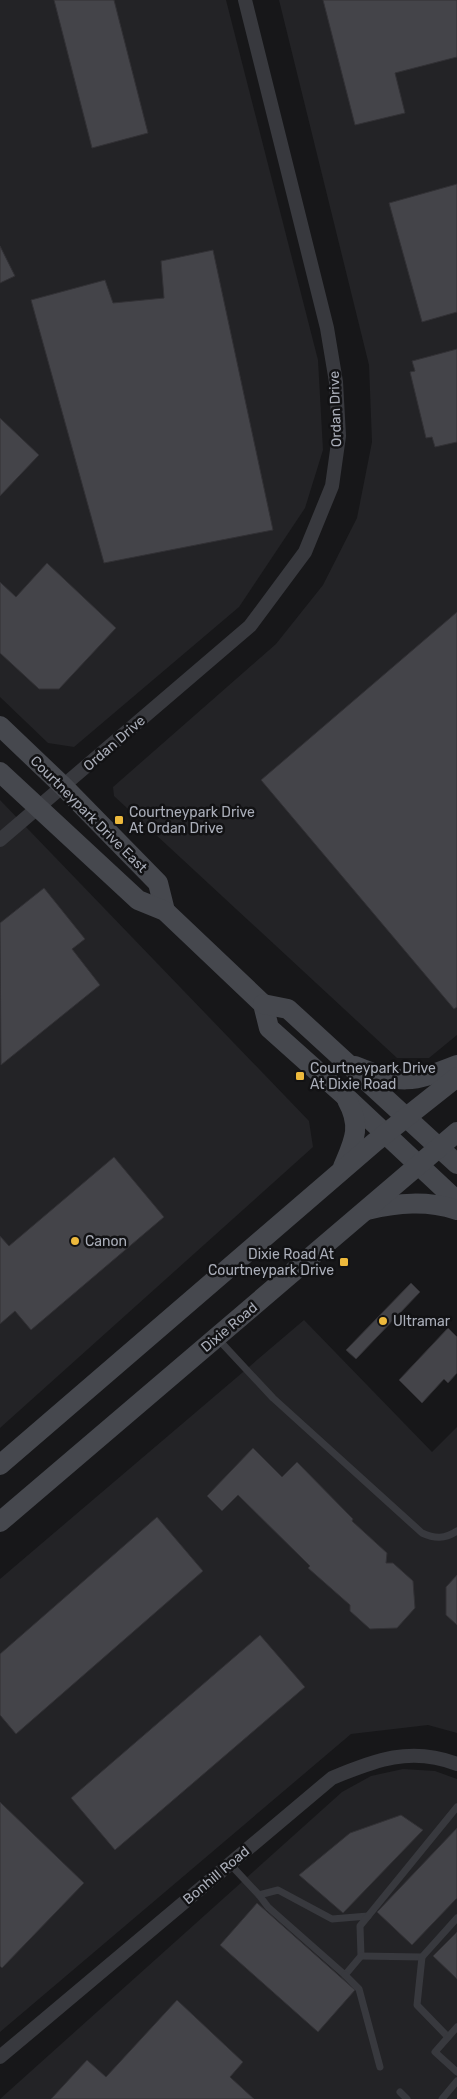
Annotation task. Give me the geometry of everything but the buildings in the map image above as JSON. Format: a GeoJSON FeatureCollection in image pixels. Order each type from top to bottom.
{"type":"FeatureCollection","features":[{"type":"Feature","properties":{"kind":"main road","name":"Courtneypark Drive East"},"geometry":{"type":"LineString","coordinates":[[0,726],[64,787],[158,883],[165,911]]}},
{"type":"Feature","properties":{"kind":"main road","name":"Courtneypark Drive East"},"geometry":{"type":"LineString","coordinates":[[0,772],[138,900],[165,911],[263,1004]]}},
{"type":"Feature","properties":{"kind":"main road"},"geometry":{"type":"LineString","coordinates":[[457,1164],[288,1009],[263,1004],[269,1028],[386,1133],[457,1202]]}},
{"type":"Feature","properties":{"kind":"main road"},"geometry":{"type":"LineString","coordinates":[[344,1061],[380,1076],[409,1081],[457,1065]]}},
{"type":"Feature","properties":{"kind":"main road"},"geometry":{"type":"LineString","coordinates":[[0,1465],[386,1133],[457,1077]]}},
{"type":"Feature","properties":{"kind":"main road"},"geometry":{"type":"LineString","coordinates":[[339,1175],[354,1144],[356,1128],[353,1111],[345,1096]]}},
{"type":"Feature","properties":{"kind":"main road","name":"Dixie Road"},"geometry":{"type":"LineString","coordinates":[[0,1522],[457,1132]]}},
{"type":"Feature","properties":{"kind":"main road"},"geometry":{"type":"LineString","coordinates":[[365,1211],[403,1202],[444,1206],[457,1210]]}},
{"type":"Feature","properties":{"kind":"street","name":"Ordan Drive"},"geometry":{"type":"LineString","coordinates":[[0,840],[250,626],[305,552],[332,486],[338,436],[336,382],[327,328],[245,0]]}},
{"type":"Feature","properties":{"kind":"street","name":"Bonhill Road"},"geometry":{"type":"LineString","coordinates":[[0,2058],[332,1778],[373,1761],[406,1754],[441,1757],[457,1764]]}},
{"type":"Feature","properties":{"kind":"lane"},"geometry":{"type":"LineString","coordinates":[[216,1337],[273,1398],[422,1533],[441,1538],[457,1531]]}},
{"type":"Feature","properties":{"kind":"lane"},"geometry":{"type":"LineString","coordinates":[[344,1975],[361,1956],[360,1926],[457,1807]]}},
{"type":"Feature","properties":{"kind":"lane"},"geometry":{"type":"LineString","coordinates":[[230,1864],[268,1907],[358,1989],[380,2067]]}},
{"type":"Feature","properties":{"kind":"lane"},"geometry":{"type":"LineString","coordinates":[[259,1896],[278,1890],[332,1919],[368,1916]]}},
{"type":"Feature","properties":{"kind":"lane"},"geometry":{"type":"LineString","coordinates":[[448,2037],[417,2005],[422,1956],[457,1918]]}},
{"type":"Feature","properties":{"kind":"lane"},"geometry":{"type":"LineString","coordinates":[[361,1956],[422,1956]]}},
{"type":"Feature","properties":{"kind":"lane"},"geometry":{"type":"LineString","coordinates":[[457,2027],[436,2052],[457,2072]]}},
{"type":"Feature","properties":{"kind":"lane"},"geometry":{"type":"LineString","coordinates":[[442,2099],[457,2081]]}},
{"type":"Feature","properties":{"kind":"lane"},"geometry":{"type":"LineString","coordinates":[[400,2092],[407,2099]]}},
{"type":"Feature","properties":{"kind":"shaded area"},"geometry":{"type":"Polygon","coordinates":[[[0,0],[226,0],[318,360],[323,450],[305,508],[239,607],[74,747],[48,743],[0,697],[0,0]]]}},
{"type":"Feature","properties":{"kind":"shaded area"},"geometry":{"type":"Polygon","coordinates":[[[279,0],[457,0],[457,1035],[429,1058],[397,1058],[114,796],[113,787],[276,644],[323,585],[357,518],[372,442],[369,365],[279,0]]]}},
{"type":"Feature","properties":{"kind":"shaded area"},"geometry":{"type":"Polygon","coordinates":[[[0,800],[309,1121],[313,1147],[0,1428],[0,800]]]}},
{"type":"Feature","properties":{"kind":"shaded area"},"geometry":{"type":"Polygon","coordinates":[[[304,1320],[432,1452],[457,1427],[457,1733],[428,1725],[351,1734],[0,2032],[0,1579],[304,1320]]]}},
{"type":"Feature","properties":{"kind":"shaded area"},"geometry":{"type":"Polygon","coordinates":[[[403,1769],[435,1771],[457,1779],[457,2099],[0,2099],[342,1792],[371,1776],[403,1769]]]}},
{"type":"Feature","properties":{"kind":"place","name":"Courtneypark Drive At Ordan Drive"},"geometry":{"type":"Point","coordinates":[119,820]}},
{"type":"Feature","properties":{"kind":"place","name":"Courtneypark Drive At Dixie Road"},"geometry":{"type":"Point","coordinates":[300,1076]}},
{"type":"Feature","properties":{"kind":"place","name":"Canon"},"geometry":{"type":"Point","coordinates":[75,1241]}},
{"type":"Feature","properties":{"kind":"place","name":"Dixie Road At Courtneypark Drive"},"geometry":{"type":"Point","coordinates":[344,1262]}},
{"type":"Feature","properties":{"kind":"place","name":"Ultramar"},"geometry":{"type":"Point","coordinates":[383,1321]}}]}
